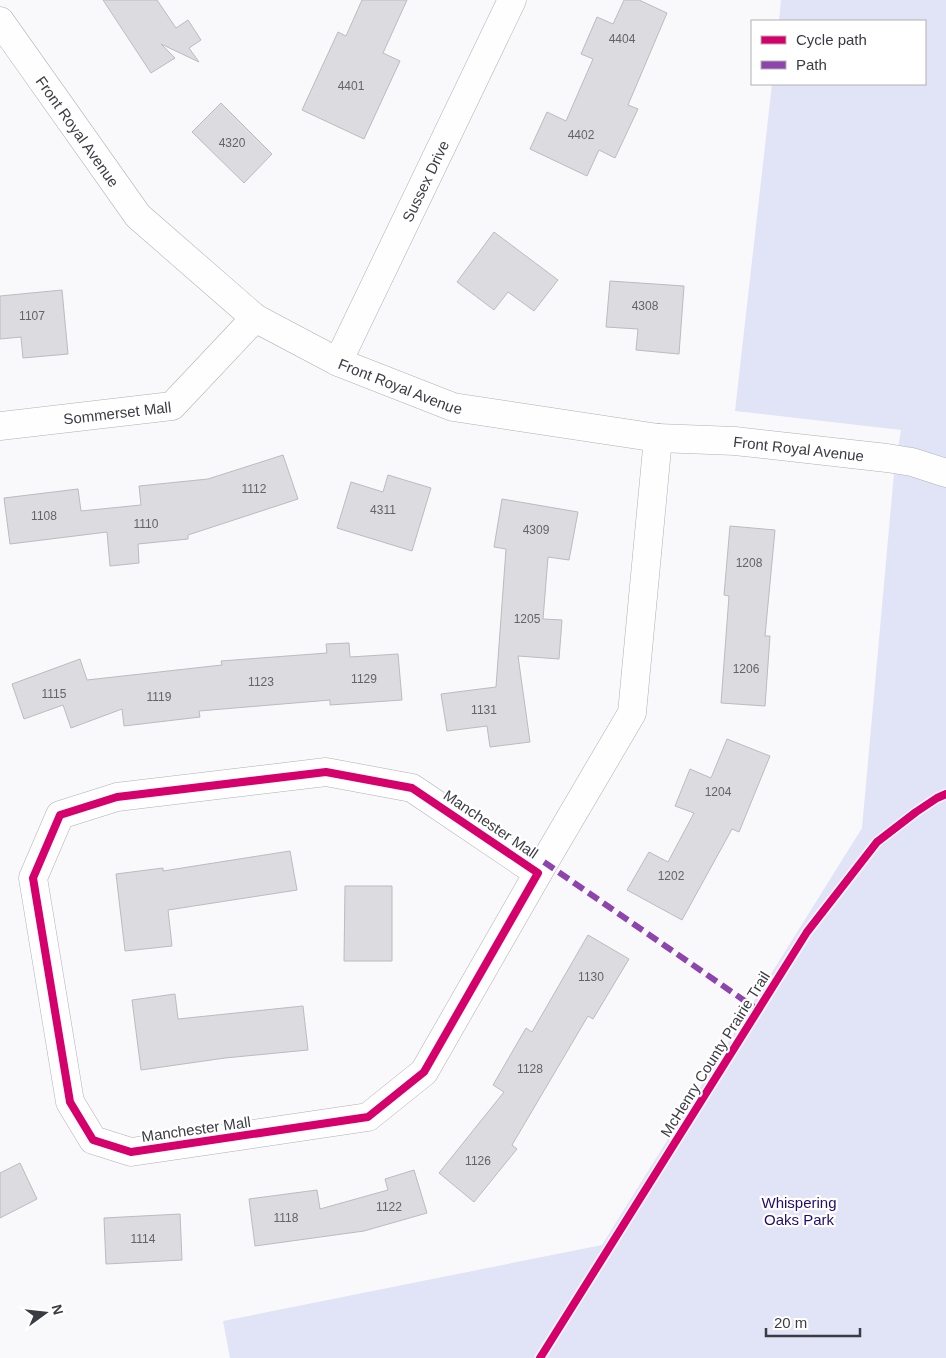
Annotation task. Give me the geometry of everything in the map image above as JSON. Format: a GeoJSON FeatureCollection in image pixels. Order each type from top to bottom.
{"type":"FeatureCollection","features":[{"type":"Feature","properties":{"kind":"street","name":"Sussex Drive"},"geometry":{"type":"LineString","coordinates":[[338,362],[512,0]]}},
{"type":"Feature","properties":{"kind":"street","name":"Front Royal Avenue"},"geometry":{"type":"LineString","coordinates":[[0,21],[138,216],[255,318],[338,362],[454,407],[658,438],[735,441],[887,458],[912,462],[946,473]]}},
{"type":"Feature","properties":{"kind":"street","name":"Sommerset Mall"},"geometry":{"type":"LineString","coordinates":[[0,426],[172,406],[255,318]]}},
{"type":"Feature","properties":{"kind":"street","name":"Manchester Mall"},"geometry":{"type":"LineString","coordinates":[[538,873],[412,788],[326,772],[117,797],[60,815],[33,878],[70,1102],[93,1140],[131,1152],[368,1117],[424,1072],[632,713],[658,438]]}},
{"type":"Feature","properties":{"kind":"green space","name":"Whispering Oaks Park"},"geometry":{"type":"Polygon","coordinates":[[[781,0],[946,0],[946,1358],[230,1358],[223,1321],[602,1245],[862,828],[894,473],[901,430],[735,411],[772,85],[926,85],[926,20],[779,20],[781,0]]]}},
{"type":"Feature","properties":{"kind":"building"},"geometry":{"type":"Polygon","coordinates":[[[103,0],[157,0],[176,28],[188,20],[201,40],[189,48],[199,62],[161,44],[175,58],[151,73],[103,0]]]}},
{"type":"Feature","properties":{"kind":"building"},"geometry":{"type":"Polygon","coordinates":[[[362,0],[407,0],[383,53],[400,61],[364,139],[302,110],[338,32],[346,36],[362,0]]]}},
{"type":"Feature","properties":{"kind":"building"},"geometry":{"type":"Polygon","coordinates":[[[624,0],[639,0],[667,13],[628,105],[638,109],[615,158],[599,150],[587,176],[530,149],[547,112],[566,121],[593,59],[581,54],[597,17],[613,24],[624,0]]]}},
{"type":"Feature","properties":{"kind":"building"},"geometry":{"type":"Polygon","coordinates":[[[221,103],[272,154],[244,183],[192,132],[221,103]]]}},
{"type":"Feature","properties":{"kind":"building"},"geometry":{"type":"Polygon","coordinates":[[[494,232],[558,280],[534,311],[508,292],[494,310],[457,282],[494,232]]]}},
{"type":"Feature","properties":{"kind":"building"},"geometry":{"type":"Polygon","coordinates":[[[610,281],[684,286],[679,354],[636,350],[638,329],[606,327],[610,281]]]}},
{"type":"Feature","properties":{"kind":"building"},"geometry":{"type":"Polygon","coordinates":[[[62,290],[68,354],[23,358],[21,337],[0,339],[0,296],[62,290]]]}},
{"type":"Feature","properties":{"kind":"building"},"geometry":{"type":"Polygon","coordinates":[[[283,455],[298,499],[188,535],[188,539],[138,544],[139,563],[110,566],[107,532],[10,544],[4,498],[78,489],[81,511],[141,505],[139,486],[208,479],[283,455]]]}},
{"type":"Feature","properties":{"kind":"building"},"geometry":{"type":"Polygon","coordinates":[[[388,475],[431,488],[412,551],[337,528],[351,482],[383,492],[388,475]]]}},
{"type":"Feature","properties":{"kind":"building"},"geometry":{"type":"Polygon","coordinates":[[[502,499],[578,512],[569,560],[548,557],[543,619],[562,620],[559,659],[518,656],[530,742],[490,747],[487,726],[447,731],[441,694],[496,687],[506,549],[494,547],[502,499]]]}},
{"type":"Feature","properties":{"kind":"building"},"geometry":{"type":"Polygon","coordinates":[[[730,526],[775,530],[765,636],[770,636],[765,706],[721,703],[729,596],[724,595],[730,526]]]}},
{"type":"Feature","properties":{"kind":"building"},"geometry":{"type":"Polygon","coordinates":[[[349,643],[350,657],[398,654],[402,700],[330,705],[330,700],[199,711],[200,717],[124,726],[122,709],[71,728],[63,705],[24,719],[12,684],[80,659],[87,680],[222,665],[221,661],[327,653],[326,644],[349,643]]]}},
{"type":"Feature","properties":{"kind":"building"},"geometry":{"type":"Polygon","coordinates":[[[727,739],[770,756],[739,832],[732,829],[682,920],[627,890],[649,852],[668,862],[694,813],[675,806],[690,769],[711,778],[727,739]]]}},
{"type":"Feature","properties":{"kind":"building"},"geometry":{"type":"Polygon","coordinates":[[[290,851],[297,890],[168,910],[172,946],[125,951],[116,874],[163,868],[163,871],[290,851]]]}},
{"type":"Feature","properties":{"kind":"building"},"geometry":{"type":"Polygon","coordinates":[[[345,886],[392,886],[392,961],[344,961],[345,886]]]}},
{"type":"Feature","properties":{"kind":"building"},"geometry":{"type":"Polygon","coordinates":[[[588,935],[629,959],[593,1019],[588,1016],[512,1145],[517,1149],[474,1202],[439,1173],[504,1092],[493,1085],[526,1028],[532,1032],[588,935]]]}},
{"type":"Feature","properties":{"kind":"building"},"geometry":{"type":"Polygon","coordinates":[[[175,994],[178,1019],[303,1006],[308,1050],[225,1058],[141,1070],[132,1000],[175,994]]]}},
{"type":"Feature","properties":{"kind":"building"},"geometry":{"type":"Polygon","coordinates":[[[20,1163],[37,1199],[0,1218],[0,1173],[20,1163]]]}},
{"type":"Feature","properties":{"kind":"building"},"geometry":{"type":"Polygon","coordinates":[[[414,1170],[427,1213],[364,1231],[255,1246],[249,1199],[317,1190],[320,1209],[388,1190],[385,1179],[414,1170]]]}},
{"type":"Feature","properties":{"kind":"building"},"geometry":{"type":"Polygon","coordinates":[[[180,1214],[182,1260],[106,1264],[104,1218],[180,1214]]]}},
{"type":"Feature","properties":{"kind":"marked path"},"geometry":{"type":"LineString","coordinates":[[544,862],[758,1010]]}},
{"type":"Feature","properties":{"kind":"cycle path"},"geometry":{"type":"LineString","coordinates":[[326,772],[412,788],[538,873],[424,1072],[368,1117],[131,1152],[93,1140],[70,1102],[33,878],[60,815],[117,797],[326,772]]}},
{"type":"Feature","properties":{"kind":"cycle path","name":"McHenry County Prairie Trail"},"geometry":{"type":"LineString","coordinates":[[540,1358],[807,932],[877,842],[916,812],[946,794]]}}]}
